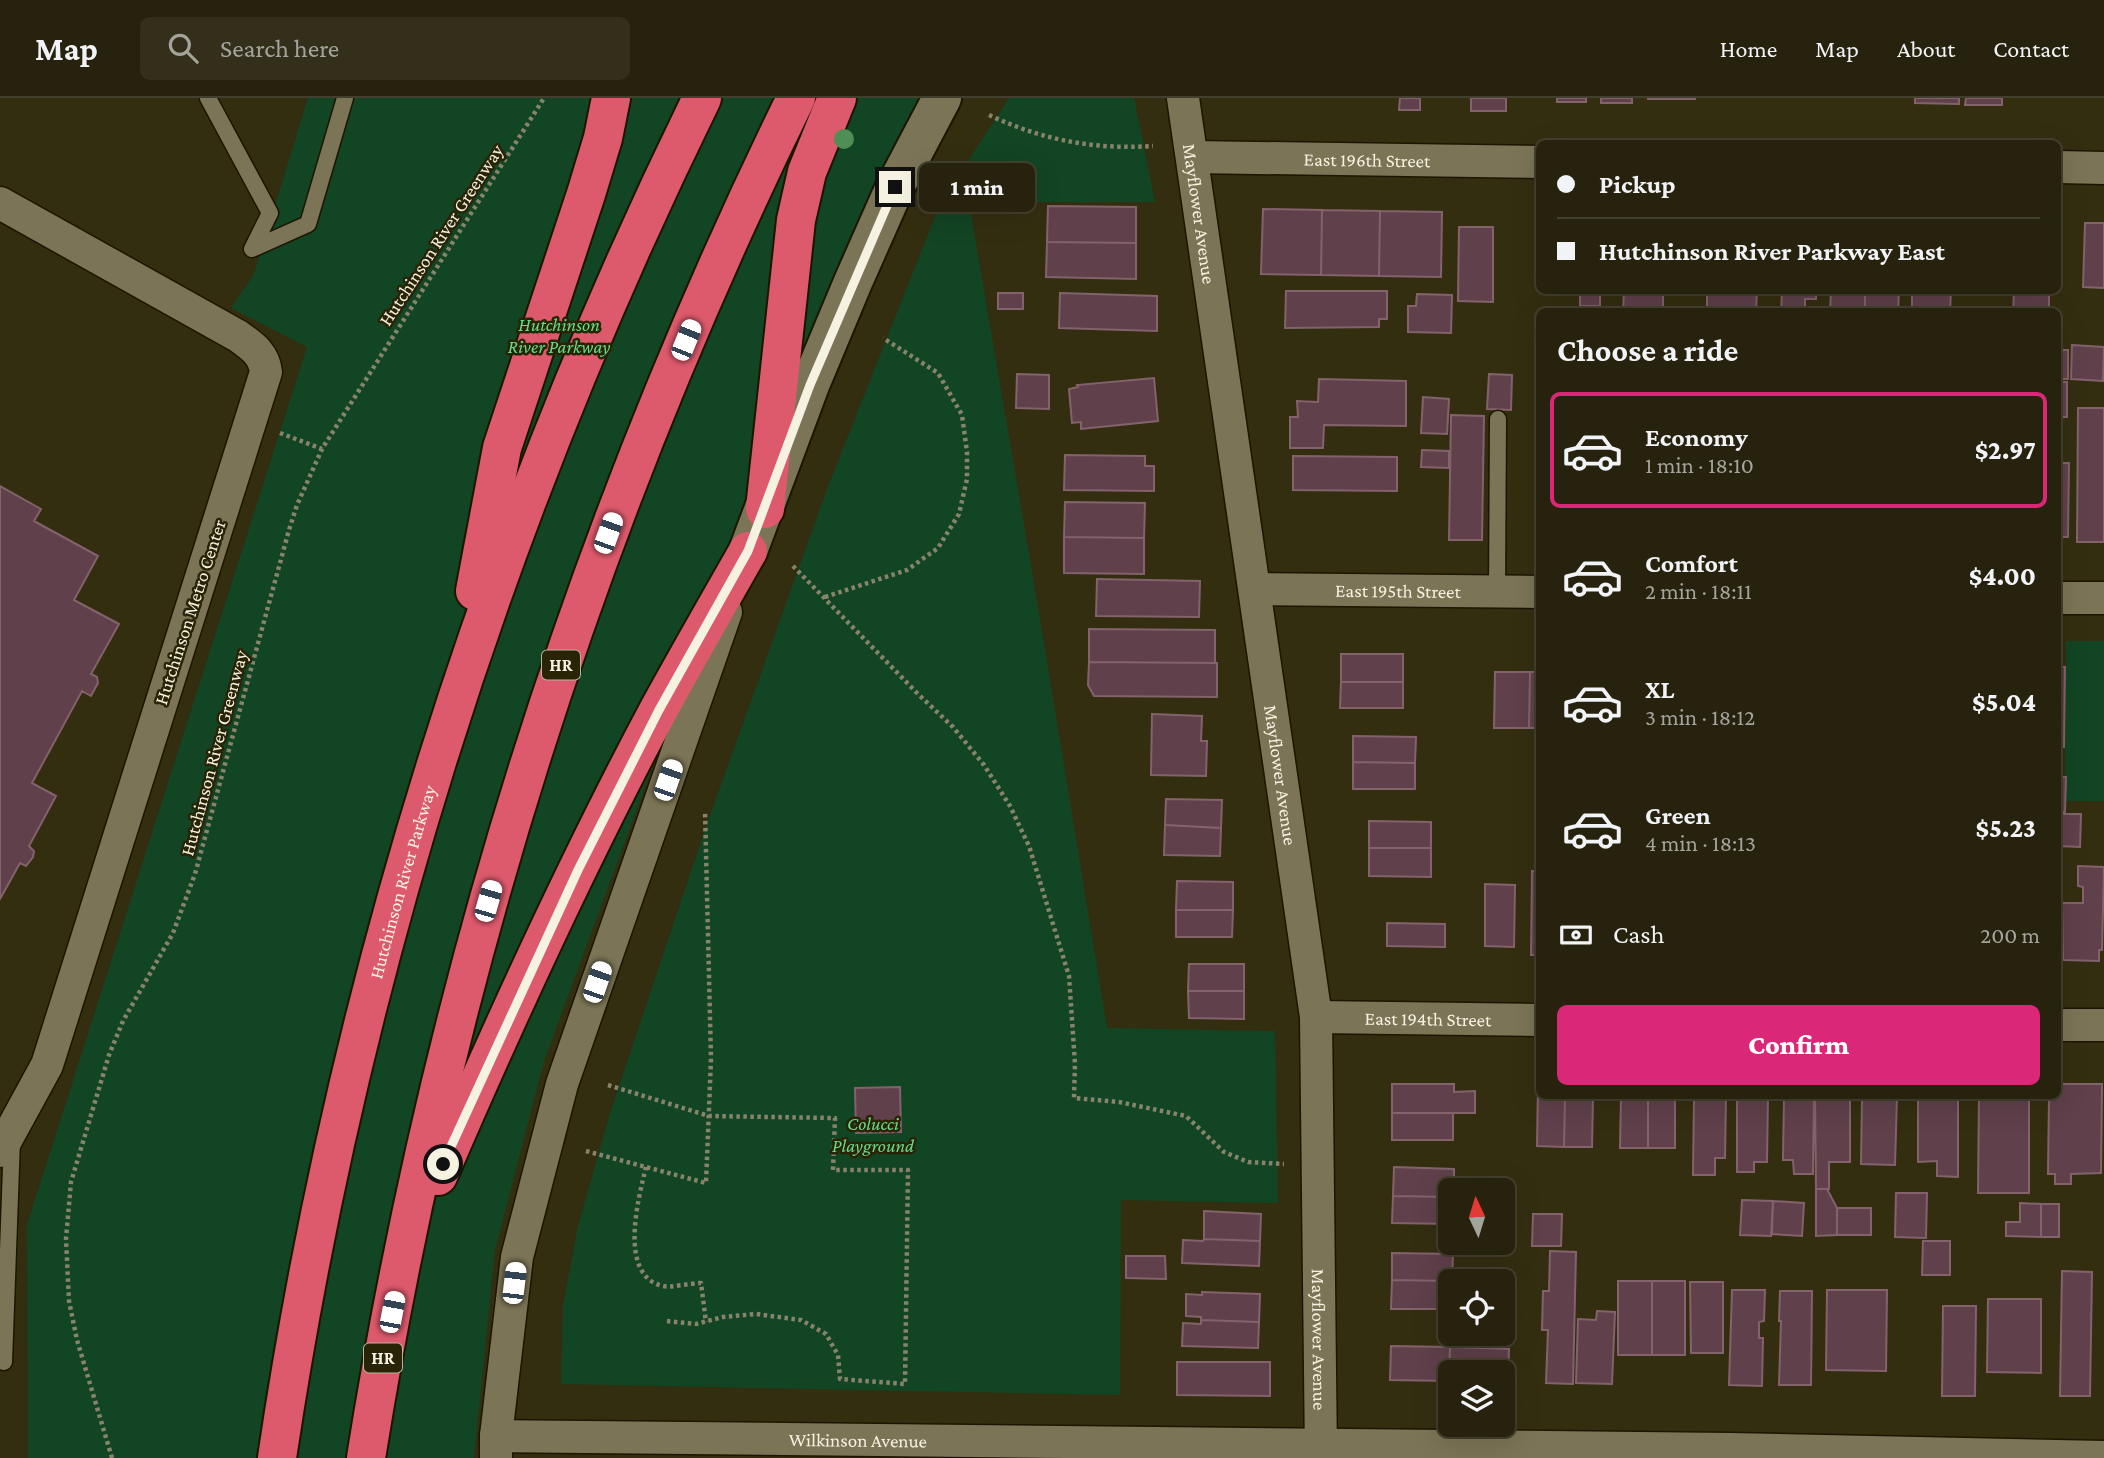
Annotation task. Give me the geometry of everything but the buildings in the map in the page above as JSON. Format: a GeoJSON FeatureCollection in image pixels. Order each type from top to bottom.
{"type":"FeatureCollection","features":[{"type":"Feature","properties":{"kind":"highway"},"geometry":{"type":"LineString","coordinates":[[453,714],[502,448],[586,194],[603,138],[611,98]]}},
{"type":"Feature","properties":{"kind":"highway","name":"Hutchinson River Parkway"},"geometry":{"type":"LineString","coordinates":[[277,1458],[302,1305],[334,1155],[381,960],[413,843],[453,714],[491,600],[567,400],[702,98]]}},
{"type":"Feature","properties":{"kind":"highway","name":"HR"},"geometry":{"type":"LineString","coordinates":[[366,1458],[402,1258],[460,1001],[528,762],[617,509],[716,268],[796,98]]}},
{"type":"Feature","properties":{"kind":"highway"},"geometry":{"type":"LineString","coordinates":[[765,509],[796,219],[807,172],[836,98]]}},
{"type":"Feature","properties":{"kind":"highway"},"geometry":{"type":"LineString","coordinates":[[402,1258],[468,1105],[578,870],[659,710],[748,551]]}},
{"type":"Feature","properties":{"kind":"street"},"geometry":{"type":"LineString","coordinates":[[496,1447],[517,1257],[562,1084],[748,551],[810,385],[895,187],[942,98]]}},
{"type":"Feature","properties":{"kind":"street","name":"Mayflower Avenue"},"geometry":{"type":"LineString","coordinates":[[1183,98],[1316,1017],[1321,1451]]}},
{"type":"Feature","properties":{"kind":"street","name":"East 196th Street"},"geometry":{"type":"LineString","coordinates":[[1192,158],[1536,162]]}},
{"type":"Feature","properties":{"kind":"street"},"geometry":{"type":"LineString","coordinates":[[2061,167],[2104,168]]}},
{"type":"Feature","properties":{"kind":"street","name":"Hutchinson Metro Center"},"geometry":{"type":"LineString","coordinates":[[0,203],[238,336],[256,349],[265,363],[266,372],[47,1065],[6,1140]]}},
{"type":"Feature","properties":{"kind":"street","name":"East 195th Street"},"geometry":{"type":"LineString","coordinates":[[1256,589],[1536,592]]}},
{"type":"Feature","properties":{"kind":"street"},"geometry":{"type":"LineString","coordinates":[[2061,598],[2104,598]]}},
{"type":"Feature","properties":{"kind":"street","name":"East 194th Street"},"geometry":{"type":"LineString","coordinates":[[1316,1017],[1536,1020]]}},
{"type":"Feature","properties":{"kind":"street"},"geometry":{"type":"LineString","coordinates":[[2061,1025],[2104,1025]]}},
{"type":"Feature","properties":{"kind":"street","name":"Wilkinson Avenue"},"geometry":{"type":"LineString","coordinates":[[496,1447],[2104,1457]]}},
{"type":"Feature","properties":{"kind":"lane"},"geometry":{"type":"LineString","coordinates":[[208,98],[271,213],[252,249],[308,224],[345,98]]}},
{"type":"Feature","properties":{"kind":"lane"},"geometry":{"type":"LineString","coordinates":[[1497,592],[1498,419]]}},
{"type":"Feature","properties":{"kind":"lane"},"geometry":{"type":"LineString","coordinates":[[4,1362],[6,1140]]}},
{"type":"Feature","properties":{"kind":"path","name":"Hutchinson River Greenway"},"geometry":{"type":"LineString","coordinates":[[112,1458],[77,1340],[69,1301],[66,1239],[74,1170],[109,1055],[123,1021],[173,933],[185,904],[289,530],[322,449],[544,98]]}},
{"type":"Feature","properties":{"kind":"path"},"geometry":{"type":"LineString","coordinates":[[989,115],[1021,130],[1087,146],[1153,146]]}},
{"type":"Feature","properties":{"kind":"path"},"geometry":{"type":"LineString","coordinates":[[825,597],[907,570],[938,548],[959,514],[967,480],[967,452],[962,415],[938,373],[883,338]]}},
{"type":"Feature","properties":{"kind":"path"},"geometry":{"type":"LineString","coordinates":[[250,424],[322,449]]}},
{"type":"Feature","properties":{"kind":"path"},"geometry":{"type":"LineString","coordinates":[[793,566],[953,727],[984,765],[1010,806],[1029,846],[1069,976],[1075,1064],[1074,1098],[1119,1102],[1186,1116],[1224,1152],[1248,1162],[1284,1164]]}},
{"type":"Feature","properties":{"kind":"path"},"geometry":{"type":"LineString","coordinates":[[586,1151],[706,1183],[711,1059],[705,811]]}},
{"type":"Feature","properties":{"kind":"path"},"geometry":{"type":"LineString","coordinates":[[608,1085],[709,1116],[835,1118],[833,1170],[908,1170],[905,1384],[840,1379],[838,1355],[826,1334],[802,1320],[756,1314],[723,1317],[696,1324],[666,1321]]}},
{"type":"Feature","properties":{"kind":"path"},"geometry":{"type":"LineString","coordinates":[[647,1167],[635,1210],[635,1248],[642,1267],[647,1277],[663,1286],[701,1283],[706,1322]]}},
{"type":"Feature","properties":{"kind":"green space","name":"Hutchinson River Parkway"},"geometry":{"type":"Polygon","coordinates":[[[308,98],[928,98],[843,256],[821,309],[544,1061],[495,1250],[474,1458],[28,1458],[27,1225],[307,347],[231,308],[254,274],[308,98]]]}},
{"type":"Feature","properties":{"kind":"green space","name":"Colucci Playground"},"geometry":{"type":"Polygon","coordinates":[[[1009,98],[1134,98],[1155,202],[969,202],[1107,1028],[1275,1031],[1278,1203],[1121,1200],[1120,1395],[561,1384],[563,1305],[578,1226],[610,1113],[707,824],[827,489],[935,217],[1009,98]]]}},
{"type":"Feature","properties":{"kind":"green space"},"geometry":{"type":"Polygon","coordinates":[[[2066,641],[2104,641],[2104,801],[2065,801],[2066,641]]]}},
{"type":"Feature","properties":{"kind":"route"},"geometry":{"type":"LineString","coordinates":[[443,1164],[578,870],[659,710],[748,551],[810,385],[895,187]]}}]}
